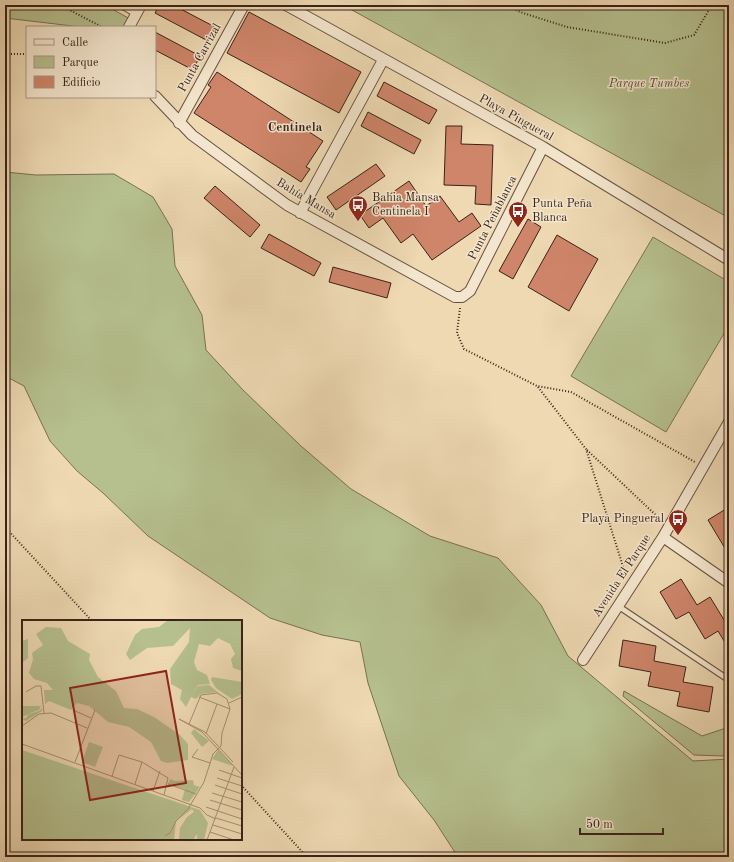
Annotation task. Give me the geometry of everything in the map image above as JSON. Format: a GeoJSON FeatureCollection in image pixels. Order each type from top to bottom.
{"type":"FeatureCollection","features":[{"type":"Feature","properties":{"kind":"street","name":"Punta Carrizal"},"geometry":{"type":"LineString","coordinates":[[179,123],[244,5]]}},
{"type":"Feature","properties":{"kind":"street","name":"Playa Pingueral"},"geometry":{"type":"LineString","coordinates":[[286,5],[383,60],[543,147],[729,260]]}},
{"type":"Feature","properties":{"kind":"street"},"geometry":{"type":"LineString","coordinates":[[130,26],[138,9]]}},
{"type":"Feature","properties":{"kind":"street"},"geometry":{"type":"LineString","coordinates":[[300,213],[383,60]]}},
{"type":"Feature","properties":{"kind":"street","name":"Bahía Mansa"},"geometry":{"type":"LineString","coordinates":[[156,97],[192,135],[300,213],[455,297],[462,297]]}},
{"type":"Feature","properties":{"kind":"street","name":"Punta Peñablanca"},"geometry":{"type":"LineString","coordinates":[[462,297],[470,291],[543,147]]}},
{"type":"Feature","properties":{"kind":"street","name":"Avenida El Parque"},"geometry":{"type":"LineString","coordinates":[[583,660],[663,537],[729,422]]}},
{"type":"Feature","properties":{"kind":"street"},"geometry":{"type":"LineString","coordinates":[[663,537],[729,583]]}},
{"type":"Feature","properties":{"kind":"lane"},"geometry":{"type":"LineString","coordinates":[[120,5],[138,9]]}},
{"type":"Feature","properties":{"kind":"lane"},"geometry":{"type":"LineString","coordinates":[[618,606],[729,680]]}},
{"type":"Feature","properties":{"kind":"path"},"geometry":{"type":"LineString","coordinates":[[60,5],[100,26]]}},
{"type":"Feature","properties":{"kind":"path"},"geometry":{"type":"LineString","coordinates":[[505,5],[523,13],[568,27],[665,43],[694,35],[712,5]]}},
{"type":"Feature","properties":{"kind":"path"},"geometry":{"type":"LineString","coordinates":[[5,54],[26,54]]}},
{"type":"Feature","properties":{"kind":"path"},"geometry":{"type":"LineString","coordinates":[[462,297],[457,333],[464,349],[537,386],[571,392],[703,467]]}},
{"type":"Feature","properties":{"kind":"path"},"geometry":{"type":"LineString","coordinates":[[537,386],[586,449],[669,527]]}},
{"type":"Feature","properties":{"kind":"path"},"geometry":{"type":"LineString","coordinates":[[586,449],[629,588]]}},
{"type":"Feature","properties":{"kind":"path"},"geometry":{"type":"LineString","coordinates":[[5,527],[91,620]]}},
{"type":"Feature","properties":{"kind":"path"},"geometry":{"type":"LineString","coordinates":[[242,786],[307,857]]}},
{"type":"Feature","properties":{"kind":"green space"},"geometry":{"type":"Polygon","coordinates":[[[5,5],[105,5],[130,19],[126,26],[73,26],[5,18],[5,5]]]}},
{"type":"Feature","properties":{"kind":"green space","name":"Parque Tumbes"},"geometry":{"type":"Polygon","coordinates":[[[343,5],[729,5],[729,218],[343,5]]]}},
{"type":"Feature","properties":{"kind":"green space"},"geometry":{"type":"Polygon","coordinates":[[[5,172],[36,175],[114,174],[153,197],[172,229],[175,266],[202,315],[206,350],[243,390],[301,446],[351,489],[430,536],[498,558],[541,605],[568,656],[693,761],[729,759],[729,857],[458,857],[434,820],[399,776],[368,683],[360,642],[322,635],[270,618],[148,536],[103,493],[77,471],[50,441],[24,386],[5,376],[5,172]]]}},
{"type":"Feature","properties":{"kind":"green space"},"geometry":{"type":"Polygon","coordinates":[[[653,237],[729,282],[729,325],[666,432],[571,376],[653,237]]]}},
{"type":"Feature","properties":{"kind":"green space"},"geometry":{"type":"Polygon","coordinates":[[[624,691],[702,736],[729,727],[729,755],[694,755],[623,696],[624,691]]]}},
{"type":"Feature","properties":{"kind":"building"},"geometry":{"type":"Polygon","coordinates":[[[159,5],[173,5],[215,27],[208,41],[155,13],[159,5]]]}},
{"type":"Feature","properties":{"kind":"building"},"geometry":{"type":"Polygon","coordinates":[[[249,12],[361,72],[339,113],[227,53],[249,12]]]}},
{"type":"Feature","properties":{"kind":"building"},"geometry":{"type":"Polygon","coordinates":[[[156,33],[200,56],[193,70],[156,51],[156,33]]]}},
{"type":"Feature","properties":{"kind":"building"},"geometry":{"type":"Polygon","coordinates":[[[217,72],[323,141],[306,167],[310,169],[301,182],[194,113],[211,87],[208,85],[217,72]]]}},
{"type":"Feature","properties":{"kind":"building"},"geometry":{"type":"Polygon","coordinates":[[[384,82],[437,110],[429,124],[377,96],[384,82]]]}},
{"type":"Feature","properties":{"kind":"building"},"geometry":{"type":"Polygon","coordinates":[[[368,112],[421,140],[414,154],[361,126],[368,112]]]}},
{"type":"Feature","properties":{"kind":"building"},"geometry":{"type":"Polygon","coordinates":[[[446,126],[462,126],[461,144],[493,145],[491,205],[475,204],[476,186],[444,185],[446,126]]]}},
{"type":"Feature","properties":{"kind":"building"},"geometry":{"type":"Polygon","coordinates":[[[376,164],[385,176],[336,210],[327,197],[376,164]]]}},
{"type":"Feature","properties":{"kind":"building"},"geometry":{"type":"Polygon","coordinates":[[[409,181],[426,206],[440,196],[459,222],[472,213],[481,226],[432,260],[413,234],[401,243],[383,218],[369,228],[360,215],[409,181]]]}},
{"type":"Feature","properties":{"kind":"building"},"geometry":{"type":"Polygon","coordinates":[[[215,186],[260,225],[250,237],[204,198],[215,186]]]}},
{"type":"Feature","properties":{"kind":"building"},"geometry":{"type":"Polygon","coordinates":[[[528,219],[541,227],[513,279],[499,271],[528,219]]]}},
{"type":"Feature","properties":{"kind":"building"},"geometry":{"type":"Polygon","coordinates":[[[269,234],[321,263],[314,276],[261,248],[269,234]]]}},
{"type":"Feature","properties":{"kind":"building"},"geometry":{"type":"Polygon","coordinates":[[[557,235],[598,259],[569,311],[528,287],[557,235]]]}},
{"type":"Feature","properties":{"kind":"building"},"geometry":{"type":"Polygon","coordinates":[[[333,267],[391,283],[387,298],[329,282],[333,267]]]}},
{"type":"Feature","properties":{"kind":"building"},"geometry":{"type":"Polygon","coordinates":[[[729,507],[729,555],[708,520],[729,507]]]}},
{"type":"Feature","properties":{"kind":"building"},"geometry":{"type":"Polygon","coordinates":[[[681,579],[697,605],[710,597],[729,628],[729,649],[718,631],[705,639],[689,612],[676,619],[660,592],[681,579]]]}},
{"type":"Feature","properties":{"kind":"building"},"geometry":{"type":"Polygon","coordinates":[[[623,640],[656,646],[654,661],[686,667],[683,682],[713,687],[709,712],[677,706],[680,692],[648,686],[651,672],[619,666],[623,640]]]}},
{"type":"Feature","properties":{"kind":"place","name":"Bahia Mansa Centinela I"},"geometry":{"type":"Point","coordinates":[358,222]}},
{"type":"Feature","properties":{"kind":"place","name":"Punta Peña Blanca"},"geometry":{"type":"Point","coordinates":[518,228]}},
{"type":"Feature","properties":{"kind":"place","name":"Playa Pingueral"},"geometry":{"type":"Point","coordinates":[678,536]}},
{"type":"Feature","properties":{"kind":"district","name":"Centinela"},"geometry":{"type":"Point","coordinates":[295,127]}}]}
